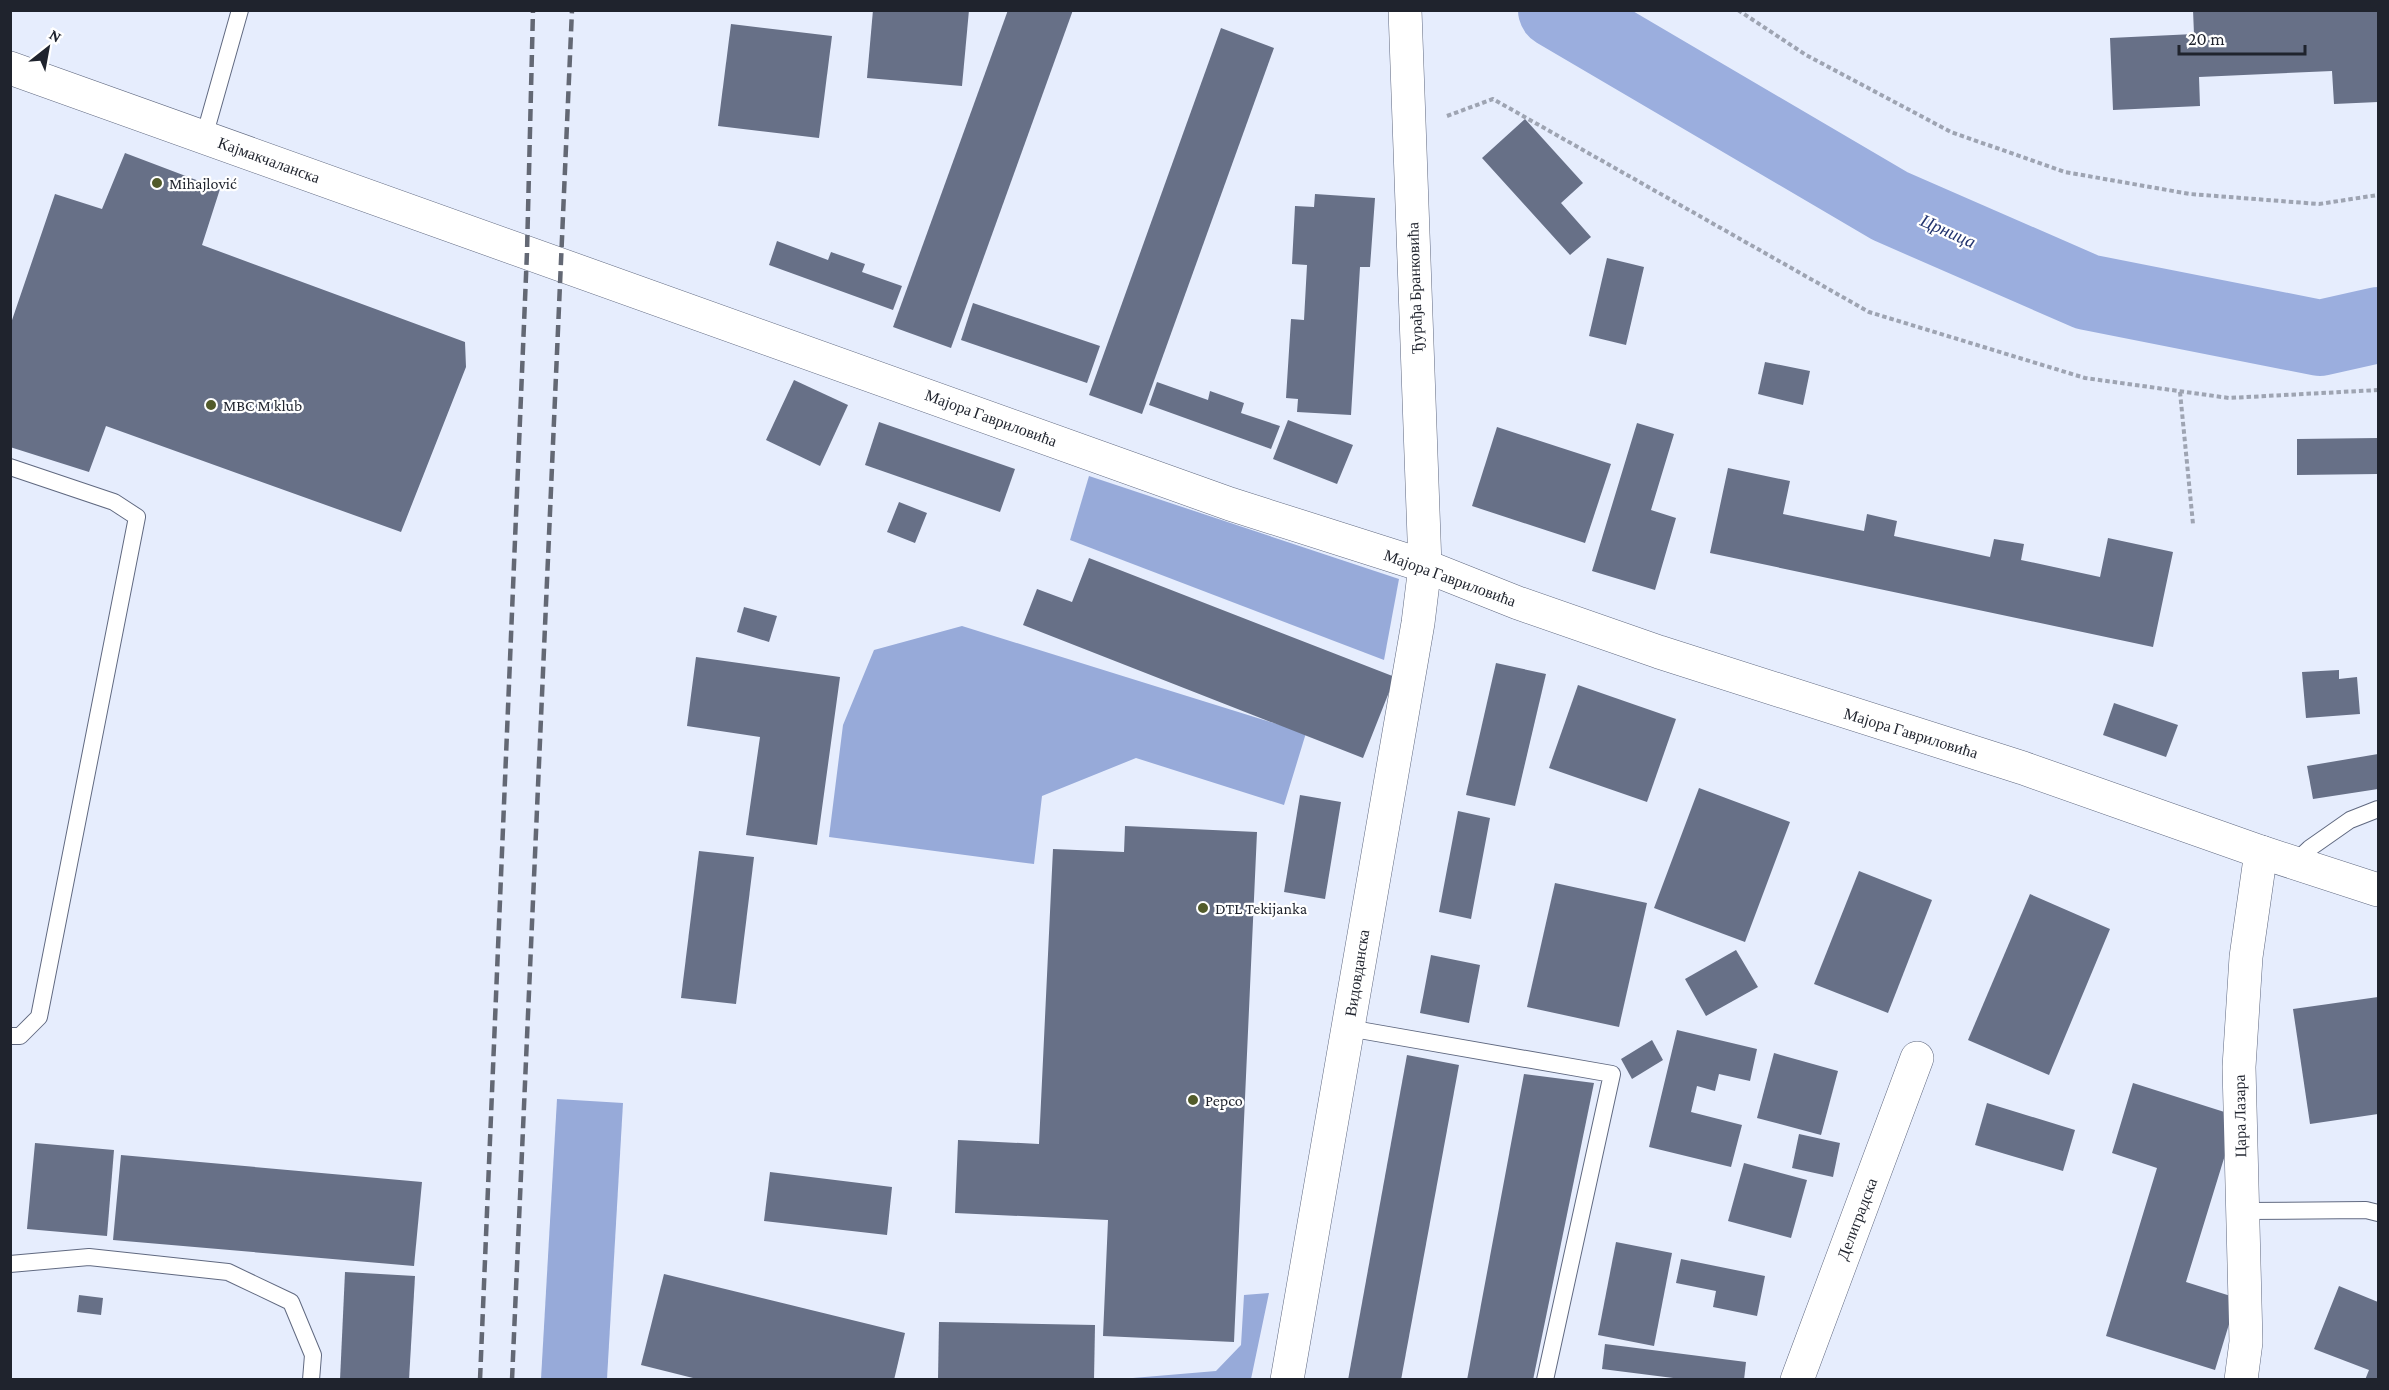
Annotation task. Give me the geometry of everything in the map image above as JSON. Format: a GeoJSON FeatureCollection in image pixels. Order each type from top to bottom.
{"type":"FeatureCollection","features":[{"type":"Feature","properties":{"kind":"street","name":"Ђурађа Бранковића"},"geometry":{"type":"LineString","coordinates":[[1405,10],[1425,566]]}},
{"type":"Feature","properties":{"kind":"street","name":"Кајмакчаланска"},"geometry":{"type":"LineString","coordinates":[[10,68],[527,252]]}},
{"type":"Feature","properties":{"kind":"street","name":"Мајора Гавриловића"},"geometry":{"type":"LineString","coordinates":[[527,252],[1230,504],[1425,566],[1518,603],[1659,652],[2023,768],[2260,852],[2379,890]]}},
{"type":"Feature","properties":{"kind":"street","name":"Видовданска"},"geometry":{"type":"LineString","coordinates":[[1287,1380],[1418,623],[1425,566]]}},
{"type":"Feature","properties":{"kind":"street","name":"Цара Лазара"},"geometry":{"type":"LineString","coordinates":[[2241,1380],[2246,1341],[2239,1067],[2246,957],[2260,852]]}},
{"type":"Feature","properties":{"kind":"street","name":"Делиградска"},"geometry":{"type":"LineString","coordinates":[[1797,1380],[1917,1058]]}},
{"type":"Feature","properties":{"kind":"lane"},"geometry":{"type":"LineString","coordinates":[[204,137],[240,10]]}},
{"type":"Feature","properties":{"kind":"lane"},"geometry":{"type":"LineString","coordinates":[[10,467],[114,502],[137,517],[39,1017],[20,1035],[10,1036]]}},
{"type":"Feature","properties":{"kind":"lane"},"geometry":{"type":"LineString","coordinates":[[2294,863],[2310,848],[2350,820],[2379,809]]}},
{"type":"Feature","properties":{"kind":"lane"},"geometry":{"type":"LineString","coordinates":[[1347,1028],[1612,1074],[1545,1380]]}},
{"type":"Feature","properties":{"kind":"lane"},"geometry":{"type":"LineString","coordinates":[[2243,1211],[2366,1210],[2379,1213]]}},
{"type":"Feature","properties":{"kind":"lane"},"geometry":{"type":"LineString","coordinates":[[10,1263],[89,1257],[228,1272],[291,1302],[313,1355],[311,1380]]}},
{"type":"Feature","properties":{"kind":"path"},"geometry":{"type":"LineString","coordinates":[[1738,10],[1806,55],[1951,132],[2065,172],[2190,194],[2319,204],[2379,195]]}},
{"type":"Feature","properties":{"kind":"path"},"geometry":{"type":"LineString","coordinates":[[1410,130],[1493,99],[1869,312],[2085,378],[2229,398],[2379,390]]}},
{"type":"Feature","properties":{"kind":"path"},"geometry":{"type":"LineString","coordinates":[[2180,392],[2193,524]]}},
{"type":"Feature","properties":{"kind":"shaded area"},"geometry":{"type":"Polygon","coordinates":[[[1089,476],[1399,579],[1384,660],[1070,540],[1089,476]]]}},
{"type":"Feature","properties":{"kind":"shaded area"},"geometry":{"type":"Polygon","coordinates":[[[962,626],[1306,733],[1284,805],[1136,758],[1042,796],[1034,864],[829,837],[843,725],[874,650],[962,626]]]}},
{"type":"Feature","properties":{"kind":"shaded area"},"geometry":{"type":"Polygon","coordinates":[[[557,1099],[623,1103],[607,1379],[541,1379],[557,1099]]]}},
{"type":"Feature","properties":{"kind":"shaded area"},"geometry":{"type":"Polygon","coordinates":[[[1269,1293],[1251,1379],[1121,1379],[1216,1371],[1241,1345],[1244,1295],[1269,1293]]]}},
{"type":"Feature","properties":{"kind":"building"},"geometry":{"type":"Polygon","coordinates":[[[873,10],[969,10],[962,86],[867,78],[873,10]]]}},
{"type":"Feature","properties":{"kind":"building"},"geometry":{"type":"Polygon","coordinates":[[[1008,10],[1073,10],[951,348],[893,327],[1008,10]]]}},
{"type":"Feature","properties":{"kind":"building"},"geometry":{"type":"Polygon","coordinates":[[[2193,10],[2378,10],[2378,102],[2334,104],[2332,71],[2199,77],[2200,106],[2113,110],[2110,38],[2194,34],[2193,10]]]}},
{"type":"Feature","properties":{"kind":"building"},"geometry":{"type":"Polygon","coordinates":[[[731,24],[832,36],[819,138],[718,126],[731,24]]]}},
{"type":"Feature","properties":{"kind":"building"},"geometry":{"type":"Polygon","coordinates":[[[1221,28],[1274,48],[1142,414],[1089,395],[1221,28]]]}},
{"type":"Feature","properties":{"kind":"building"},"geometry":{"type":"Polygon","coordinates":[[[1525,119],[1583,183],[1561,203],[1591,237],[1570,255],[1482,158],[1525,119]]]}},
{"type":"Feature","properties":{"kind":"building"},"geometry":{"type":"Polygon","coordinates":[[[125,153],[220,189],[202,245],[465,342],[466,367],[401,532],[106,426],[89,472],[10,447],[10,326],[55,194],[102,209],[125,153]]]}},
{"type":"Feature","properties":{"kind":"building"},"geometry":{"type":"Polygon","coordinates":[[[1315,194],[1375,198],[1370,267],[1360,267],[1351,415],[1297,412],[1298,399],[1286,398],[1291,319],[1304,320],[1307,265],[1292,264],[1295,206],[1314,207],[1315,194]]]}},
{"type":"Feature","properties":{"kind":"building"},"geometry":{"type":"Polygon","coordinates":[[[777,241],[828,260],[831,252],[865,264],[862,272],[902,286],[893,310],[769,265],[777,241]]]}},
{"type":"Feature","properties":{"kind":"building"},"geometry":{"type":"Polygon","coordinates":[[[1607,258],[1644,267],[1626,345],[1589,336],[1607,258]]]}},
{"type":"Feature","properties":{"kind":"building"},"geometry":{"type":"Polygon","coordinates":[[[973,303],[1100,346],[1087,383],[961,340],[973,303]]]}},
{"type":"Feature","properties":{"kind":"building"},"geometry":{"type":"Polygon","coordinates":[[[1765,362],[1810,371],[1803,405],[1758,394],[1765,362]]]}},
{"type":"Feature","properties":{"kind":"building"},"geometry":{"type":"Polygon","coordinates":[[[794,380],[848,405],[820,466],[766,440],[794,380]]]}},
{"type":"Feature","properties":{"kind":"building"},"geometry":{"type":"Polygon","coordinates":[[[1157,382],[1208,400],[1210,391],[1244,403],[1241,413],[1280,426],[1271,449],[1149,405],[1157,382]]]}},
{"type":"Feature","properties":{"kind":"building"},"geometry":{"type":"Polygon","coordinates":[[[1288,420],[1353,445],[1337,484],[1273,459],[1288,420]]]}},
{"type":"Feature","properties":{"kind":"building"},"geometry":{"type":"Polygon","coordinates":[[[879,422],[1015,469],[1000,512],[865,465],[879,422]]]}},
{"type":"Feature","properties":{"kind":"building"},"geometry":{"type":"Polygon","coordinates":[[[1637,423],[1674,434],[1651,510],[1676,518],[1655,590],[1592,571],[1637,423]]]}},
{"type":"Feature","properties":{"kind":"building"},"geometry":{"type":"Polygon","coordinates":[[[1497,427],[1611,464],[1585,543],[1472,506],[1497,427]]]}},
{"type":"Feature","properties":{"kind":"building"},"geometry":{"type":"Polygon","coordinates":[[[2378,438],[2378,474],[2297,475],[2297,439],[2378,438]]]}},
{"type":"Feature","properties":{"kind":"building"},"geometry":{"type":"Polygon","coordinates":[[[1728,468],[1790,481],[1783,514],[1864,531],[1867,514],[1897,521],[1894,536],[1990,557],[1994,539],[2024,544],[2021,560],[2100,577],[2108,538],[2173,552],[2153,647],[1710,553],[1728,468]]]}},
{"type":"Feature","properties":{"kind":"building"},"geometry":{"type":"Polygon","coordinates":[[[899,502],[927,513],[915,543],[887,532],[899,502]]]}},
{"type":"Feature","properties":{"kind":"building"},"geometry":{"type":"Polygon","coordinates":[[[1089,558],[1395,677],[1363,758],[1023,625],[1037,589],[1072,602],[1089,558]]]}},
{"type":"Feature","properties":{"kind":"building"},"geometry":{"type":"Polygon","coordinates":[[[744,607],[777,616],[769,642],[737,632],[744,607]]]}},
{"type":"Feature","properties":{"kind":"building"},"geometry":{"type":"Polygon","coordinates":[[[696,657],[840,677],[817,845],[746,835],[760,737],[687,726],[696,657]]]}},
{"type":"Feature","properties":{"kind":"building"},"geometry":{"type":"Polygon","coordinates":[[[1496,663],[1546,674],[1515,806],[1466,795],[1496,663]]]}},
{"type":"Feature","properties":{"kind":"building"},"geometry":{"type":"Polygon","coordinates":[[[2339,670],[2339,679],[2357,677],[2360,714],[2306,718],[2302,672],[2339,670]]]}},
{"type":"Feature","properties":{"kind":"building"},"geometry":{"type":"Polygon","coordinates":[[[1578,685],[1676,719],[1647,802],[1549,768],[1578,685]]]}},
{"type":"Feature","properties":{"kind":"building"},"geometry":{"type":"Polygon","coordinates":[[[2114,703],[2178,725],[2166,757],[2103,735],[2114,703]]]}},
{"type":"Feature","properties":{"kind":"building"},"geometry":{"type":"Polygon","coordinates":[[[2378,754],[2378,789],[2313,799],[2307,766],[2378,754]]]}},
{"type":"Feature","properties":{"kind":"building"},"geometry":{"type":"Polygon","coordinates":[[[1699,788],[1790,822],[1745,942],[1654,908],[1699,788]]]}},
{"type":"Feature","properties":{"kind":"building"},"geometry":{"type":"Polygon","coordinates":[[[1300,795],[1341,802],[1325,899],[1284,892],[1300,795]]]}},
{"type":"Feature","properties":{"kind":"building"},"geometry":{"type":"Polygon","coordinates":[[[1458,811],[1490,818],[1471,919],[1439,912],[1458,811]]]}},
{"type":"Feature","properties":{"kind":"building"},"geometry":{"type":"Polygon","coordinates":[[[1125,826],[1257,832],[1234,1342],[1103,1336],[1108,1220],[955,1213],[958,1140],[1039,1144],[1053,849],[1124,852],[1125,826]]]}},
{"type":"Feature","properties":{"kind":"building"},"geometry":{"type":"Polygon","coordinates":[[[699,851],[754,857],[736,1004],[681,998],[699,851]]]}},
{"type":"Feature","properties":{"kind":"building"},"geometry":{"type":"Polygon","coordinates":[[[1859,871],[1932,900],[1888,1013],[1814,984],[1859,871]]]}},
{"type":"Feature","properties":{"kind":"building"},"geometry":{"type":"Polygon","coordinates":[[[1555,883],[1647,903],[1619,1027],[1527,1007],[1555,883]]]}},
{"type":"Feature","properties":{"kind":"building"},"geometry":{"type":"Polygon","coordinates":[[[2030,894],[2110,929],[2049,1075],[1968,1040],[2030,894]]]}},
{"type":"Feature","properties":{"kind":"building"},"geometry":{"type":"Polygon","coordinates":[[[1736,950],[1758,987],[1706,1016],[1685,979],[1736,950]]]}},
{"type":"Feature","properties":{"kind":"building"},"geometry":{"type":"Polygon","coordinates":[[[1431,955],[1480,965],[1469,1023],[1420,1013],[1431,955]]]}},
{"type":"Feature","properties":{"kind":"building"},"geometry":{"type":"Polygon","coordinates":[[[2378,997],[2378,1114],[2310,1124],[2293,1009],[2378,997]]]}},
{"type":"Feature","properties":{"kind":"building"},"geometry":{"type":"Polygon","coordinates":[[[1677,1030],[1757,1049],[1750,1081],[1719,1074],[1715,1091],[1697,1086],[1691,1112],[1742,1125],[1731,1167],[1649,1147],[1677,1030]]]}},
{"type":"Feature","properties":{"kind":"building"},"geometry":{"type":"Polygon","coordinates":[[[1652,1040],[1663,1060],[1632,1079],[1621,1059],[1652,1040]]]}},
{"type":"Feature","properties":{"kind":"building"},"geometry":{"type":"Polygon","coordinates":[[[1774,1053],[1838,1071],[1821,1135],[1757,1118],[1774,1053]]]}},
{"type":"Feature","properties":{"kind":"building"},"geometry":{"type":"Polygon","coordinates":[[[1407,1055],[1459,1065],[1401,1380],[1348,1380],[1407,1055]]]}},
{"type":"Feature","properties":{"kind":"building"},"geometry":{"type":"Polygon","coordinates":[[[1524,1074],[1594,1083],[1533,1380],[1467,1380],[1524,1074]]]}},
{"type":"Feature","properties":{"kind":"building"},"geometry":{"type":"Polygon","coordinates":[[[2133,1083],[2237,1116],[2186,1282],[2237,1298],[2215,1370],[2106,1336],[2157,1168],[2112,1153],[2133,1083]]]}},
{"type":"Feature","properties":{"kind":"building"},"geometry":{"type":"Polygon","coordinates":[[[1987,1103],[2075,1130],[2063,1171],[1975,1145],[1987,1103]]]}},
{"type":"Feature","properties":{"kind":"building"},"geometry":{"type":"Polygon","coordinates":[[[1799,1134],[1840,1143],[1833,1177],[1792,1168],[1799,1134]]]}},
{"type":"Feature","properties":{"kind":"building"},"geometry":{"type":"Polygon","coordinates":[[[35,1143],[114,1150],[107,1236],[27,1229],[35,1143]]]}},
{"type":"Feature","properties":{"kind":"building"},"geometry":{"type":"Polygon","coordinates":[[[121,1155],[422,1182],[414,1266],[113,1240],[121,1155]]]}},
{"type":"Feature","properties":{"kind":"building"},"geometry":{"type":"Polygon","coordinates":[[[1744,1163],[1807,1180],[1791,1238],[1728,1221],[1744,1163]]]}},
{"type":"Feature","properties":{"kind":"building"},"geometry":{"type":"Polygon","coordinates":[[[770,1172],[892,1187],[887,1235],[764,1221],[770,1172]]]}},
{"type":"Feature","properties":{"kind":"building"},"geometry":{"type":"Polygon","coordinates":[[[1616,1242],[1672,1253],[1654,1346],[1598,1335],[1616,1242]]]}},
{"type":"Feature","properties":{"kind":"building"},"geometry":{"type":"Polygon","coordinates":[[[1681,1259],[1765,1276],[1757,1316],[1713,1307],[1716,1291],[1676,1283],[1681,1259]]]}},
{"type":"Feature","properties":{"kind":"building"},"geometry":{"type":"Polygon","coordinates":[[[345,1272],[415,1276],[409,1380],[340,1380],[345,1272]]]}},
{"type":"Feature","properties":{"kind":"building"},"geometry":{"type":"Polygon","coordinates":[[[664,1274],[905,1333],[894,1380],[701,1380],[641,1365],[664,1274]]]}},
{"type":"Feature","properties":{"kind":"building"},"geometry":{"type":"Polygon","coordinates":[[[2339,1286],[2378,1302],[2378,1380],[2365,1380],[2369,1370],[2314,1349],[2339,1286]]]}},
{"type":"Feature","properties":{"kind":"building"},"geometry":{"type":"Polygon","coordinates":[[[79,1295],[103,1298],[101,1315],[77,1312],[79,1295]]]}},
{"type":"Feature","properties":{"kind":"building"},"geometry":{"type":"Polygon","coordinates":[[[939,1322],[1095,1325],[1094,1380],[938,1380],[939,1322]]]}},
{"type":"Feature","properties":{"kind":"building"},"geometry":{"type":"Polygon","coordinates":[[[1605,1344],[1746,1362],[1744,1380],[1689,1380],[1602,1369],[1605,1344]]]}},
{"type":"Feature","properties":{"kind":"waterway","name":"Црница"},"geometry":{"type":"LineString","coordinates":[[1556,10],[1890,206],[2087,292],[2320,338],[2378,325]]}},
{"type":"Feature","properties":{"kind":"railway"},"geometry":{"type":"LineString","coordinates":[[480,1380],[527,252],[533,10]]}},
{"type":"Feature","properties":{"kind":"railway"},"geometry":{"type":"LineString","coordinates":[[512,1380],[572,10]]}},
{"type":"Feature","properties":{"kind":"place","name":"Mihajlović"},"geometry":{"type":"Point","coordinates":[157,183]}},
{"type":"Feature","properties":{"kind":"place","name":"MBC M klub"},"geometry":{"type":"Point","coordinates":[211,405]}},
{"type":"Feature","properties":{"kind":"place","name":"DTL Tekijanka"},"geometry":{"type":"Point","coordinates":[1203,908]}},
{"type":"Feature","properties":{"kind":"place","name":"Pepco"},"geometry":{"type":"Point","coordinates":[1193,1100]}}]}
